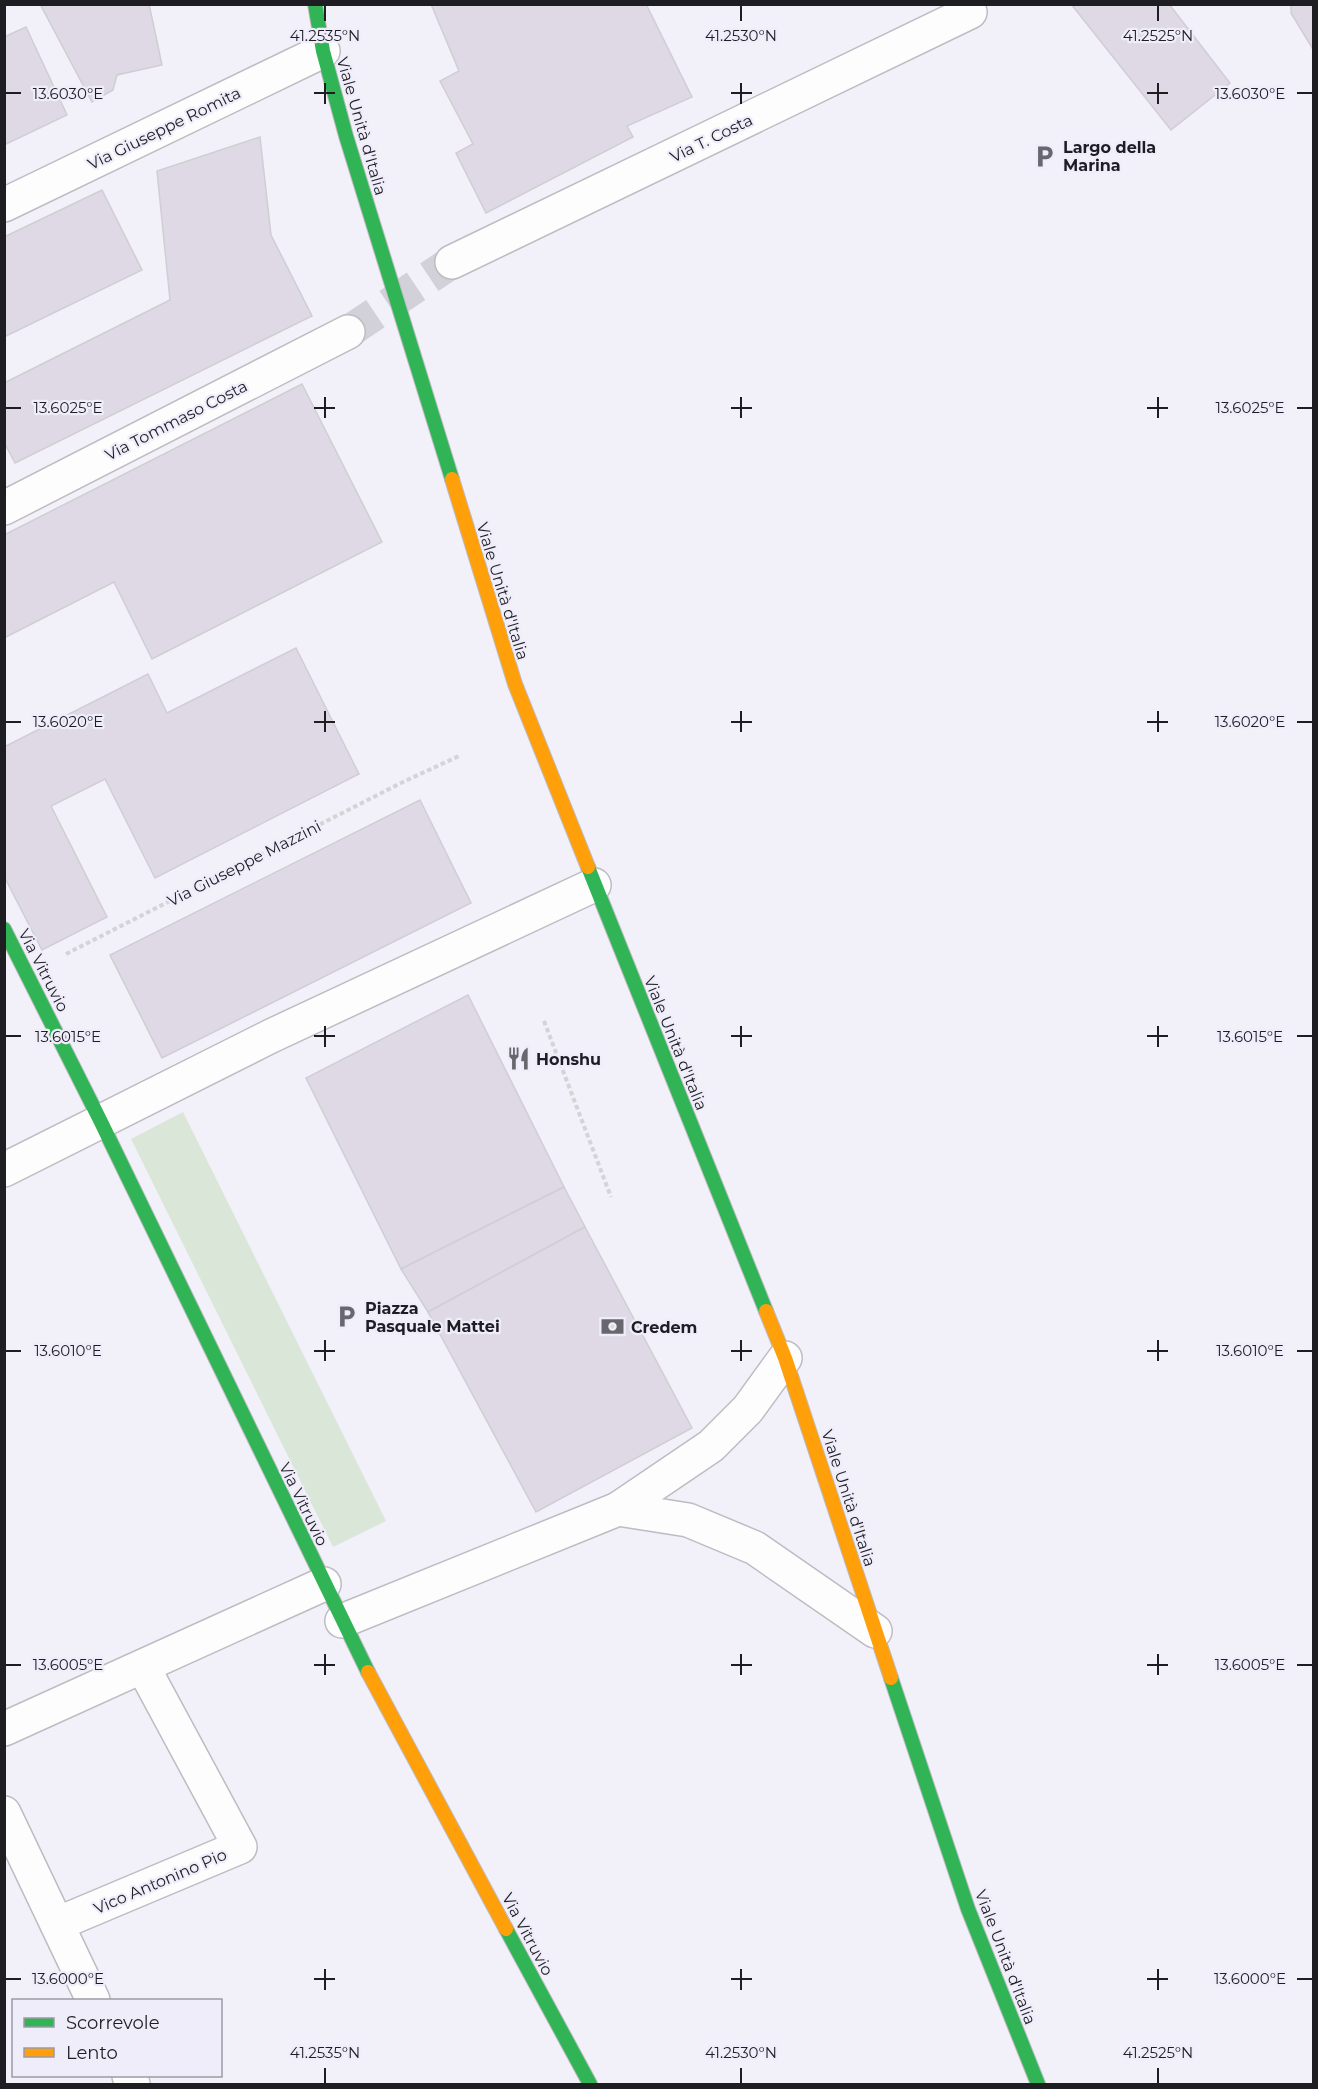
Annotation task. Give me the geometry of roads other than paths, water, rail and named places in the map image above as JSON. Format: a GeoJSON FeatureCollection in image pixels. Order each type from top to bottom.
{"type":"FeatureCollection","features":[{"type":"Feature","properties":{"kind":"main road","name":"Viale Unità d'Italia"},"geometry":{"type":"LineString","coordinates":[[315,4],[323,51],[349,148],[515,684],[785,1358],[968,1909],[1038,2085]]}},
{"type":"Feature","properties":{"kind":"main road","name":"Via Vitruvio"},"geometry":{"type":"LineString","coordinates":[[4,929],[100,1120],[374,1685],[590,2085]]}},
{"type":"Feature","properties":{"kind":"street","name":"Via T. Costa"},"geometry":{"type":"LineString","coordinates":[[452,262],[970,12]]}},
{"type":"Feature","properties":{"kind":"street","name":"Via Giuseppe Romita"},"geometry":{"type":"LineString","coordinates":[[4,205],[323,51]]}},
{"type":"Feature","properties":{"kind":"street","name":"Via Tommaso Costa"},"geometry":{"type":"LineString","coordinates":[[4,508],[348,332]]}},
{"type":"Feature","properties":{"kind":"street"},"geometry":{"type":"LineString","coordinates":[[4,1170],[271,1036],[594,885]]}},
{"type":"Feature","properties":{"kind":"street"},"geometry":{"type":"LineString","coordinates":[[342,1621],[618,1509],[711,1446],[748,1409],[785,1358]]}},
{"type":"Feature","properties":{"kind":"street"},"geometry":{"type":"LineString","coordinates":[[618,1509],[688,1520],[755,1548],[875,1631]]}},
{"type":"Feature","properties":{"kind":"street"},"geometry":{"type":"LineString","coordinates":[[4,1729],[324,1584]]}},
{"type":"Feature","properties":{"kind":"street","name":"Vico Antonino Pio"},"geometry":{"type":"LineString","coordinates":[[57,1924],[240,1847],[143,1667]]}},
{"type":"Feature","properties":{"kind":"street"},"geometry":{"type":"LineString","coordinates":[[4,1814],[92,1999]]}},
{"type":"Feature","properties":{"kind":"tunnel"},"geometry":{"type":"LineString","coordinates":[[348,332],[452,262]]}},
{"type":"Feature","properties":{"kind":"place","name":"Largo della Marina"},"geometry":{"type":"Point","coordinates":[1045,156]}},
{"type":"Feature","properties":{"kind":"place","name":"Honshu"},"geometry":{"type":"Point","coordinates":[518,1059]}},
{"type":"Feature","properties":{"kind":"place","name":"Piazza Pasquale Mattei"},"geometry":{"type":"Point","coordinates":[347,1317]}},
{"type":"Feature","properties":{"kind":"place","name":"Credem"},"geometry":{"type":"Point","coordinates":[613,1327]}}]}
